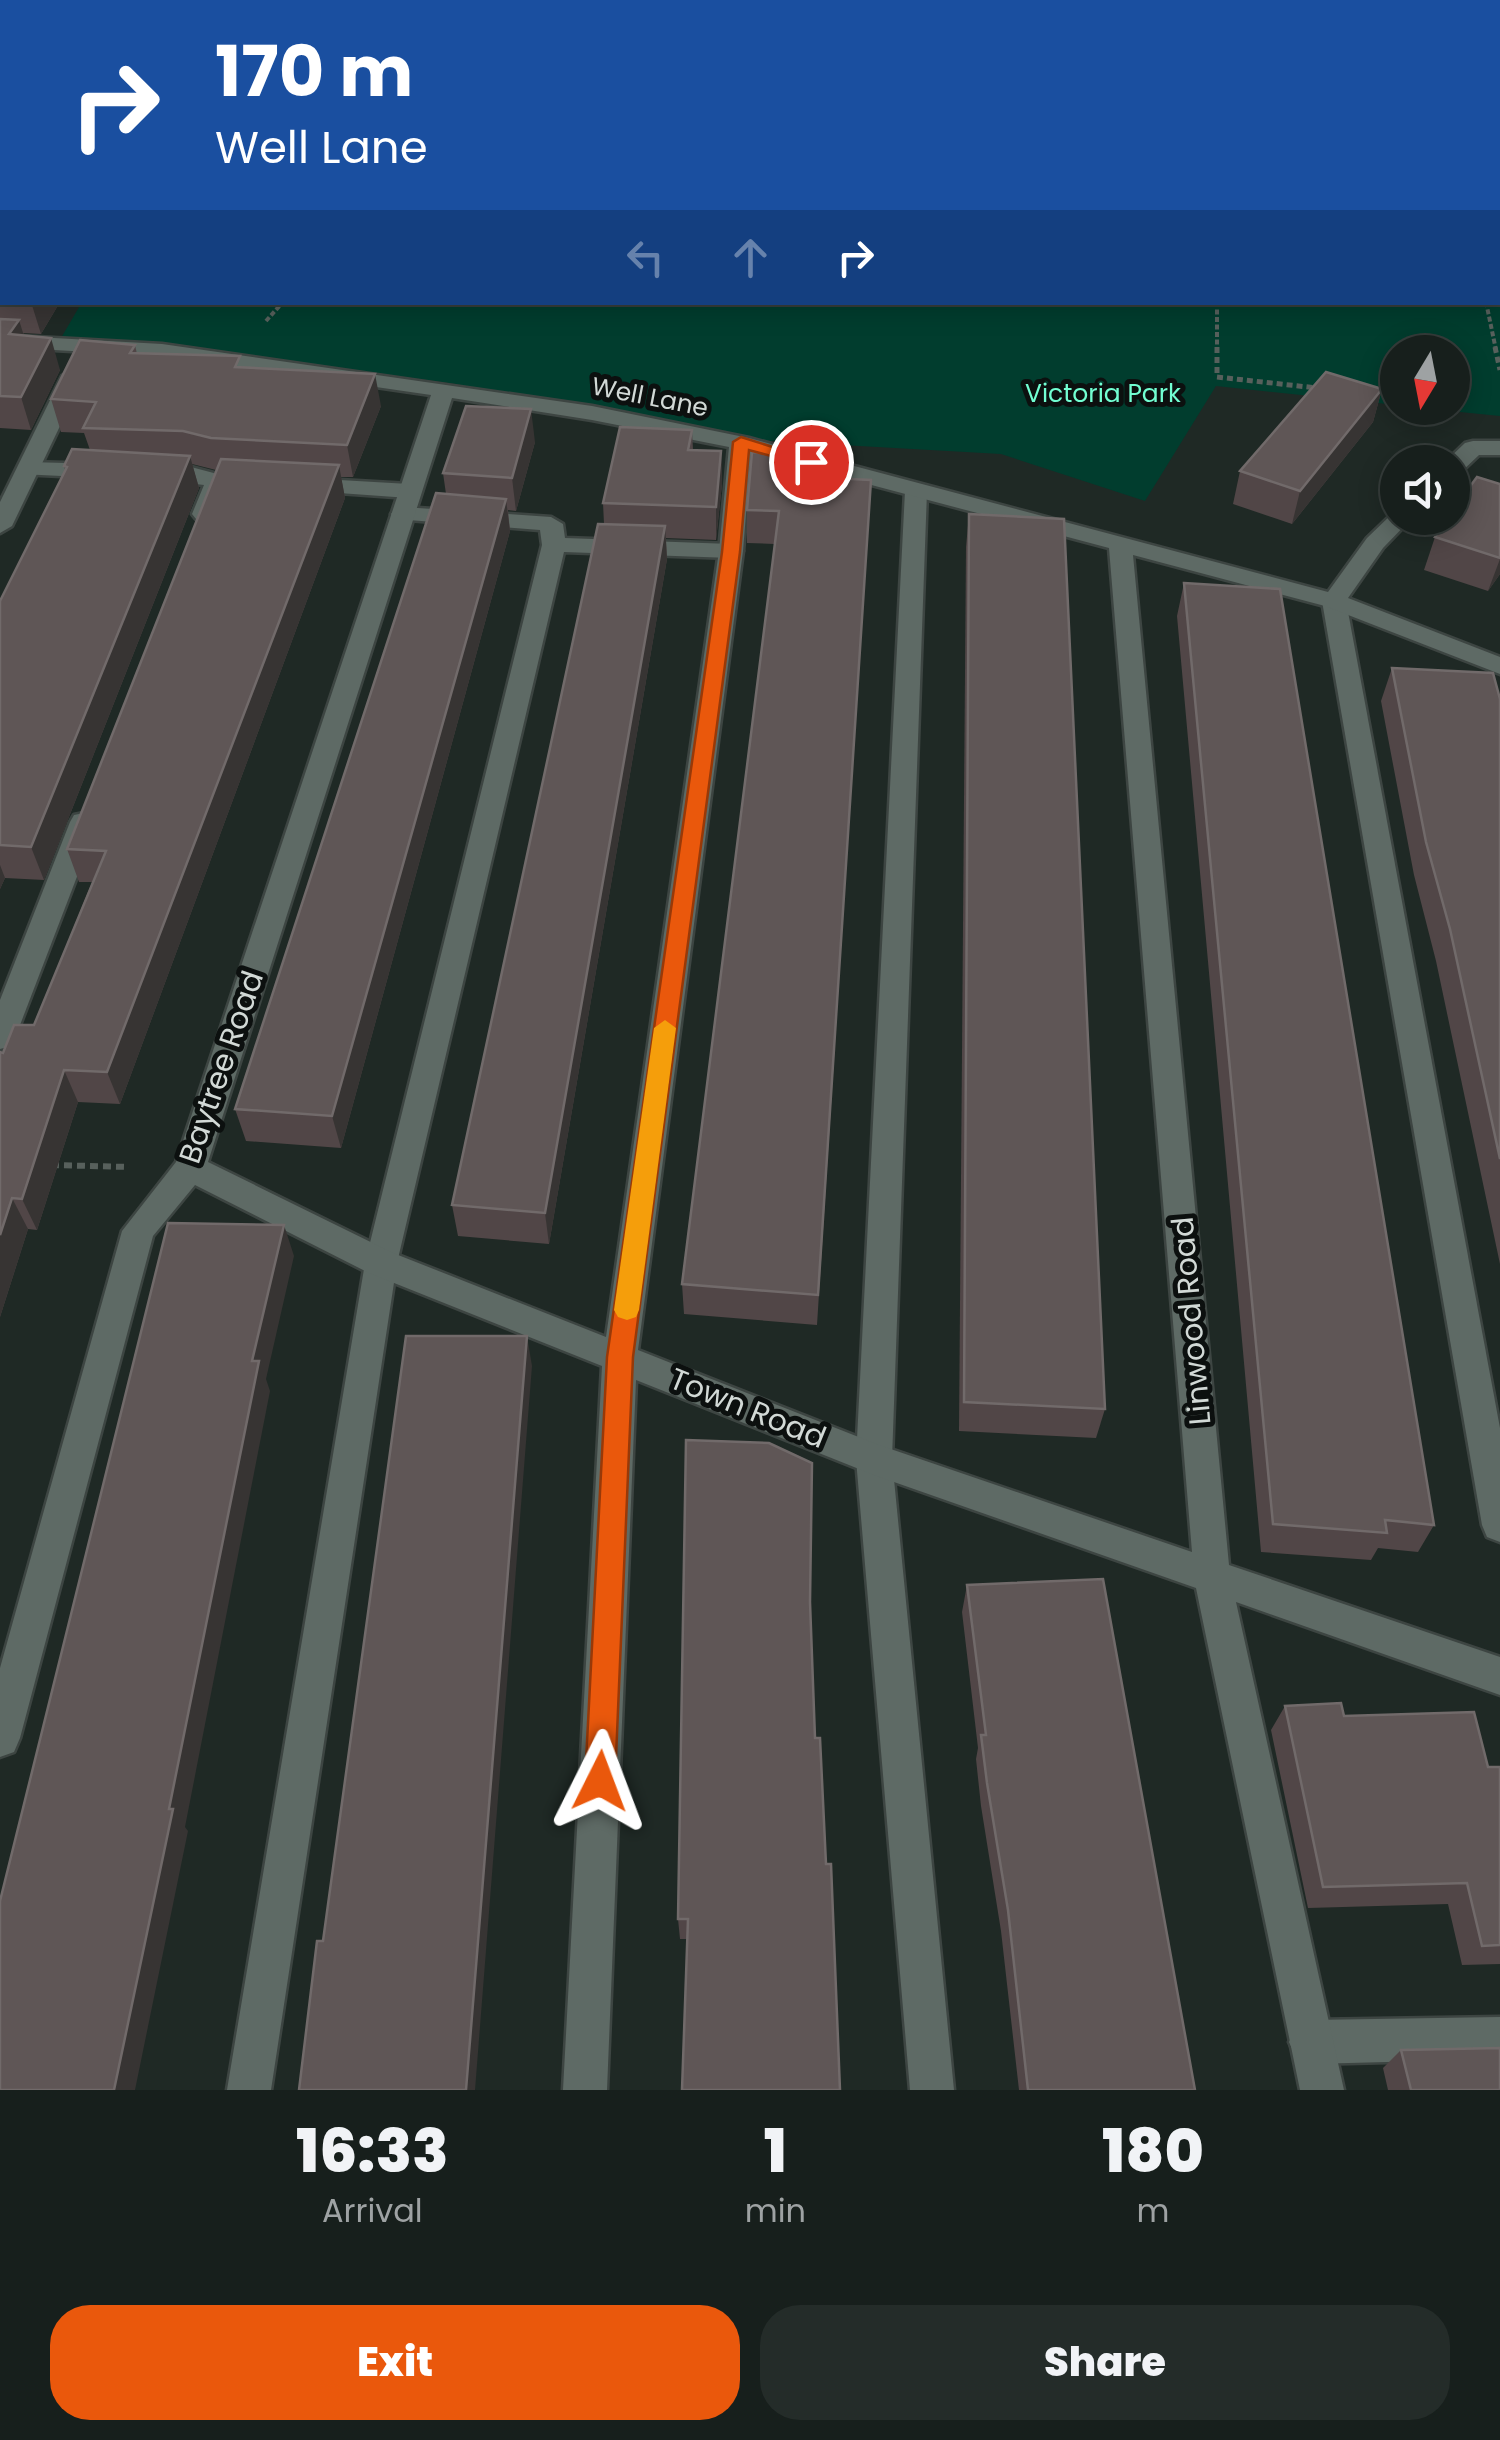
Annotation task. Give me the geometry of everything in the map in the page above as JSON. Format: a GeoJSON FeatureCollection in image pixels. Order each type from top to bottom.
{"type":"FeatureCollection","features":[{"type":"Feature","properties":{"kind":"street","name":"Well Lane"},"geometry":{"type":"LineString","coordinates":[[0,341],[162,350],[444,389],[741,442],[1334,601],[1500,666]]}},
{"type":"Feature","properties":{"kind":"street"},"geometry":{"type":"LineString","coordinates":[[0,526],[88,346]]}},
{"type":"Feature","properties":{"kind":"street","name":"Baytree Road"},"geometry":{"type":"LineString","coordinates":[[0,1738],[138,1231],[190,1168],[444,389]]}},
{"type":"Feature","properties":{"kind":"street"},"geometry":{"type":"LineString","coordinates":[[585,2090],[620,1357],[731,552],[741,442]]}},
{"type":"Feature","properties":{"kind":"street"},"geometry":{"type":"LineString","coordinates":[[1470,451],[1500,448]]}},
{"type":"Feature","properties":{"kind":"street"},"geometry":{"type":"LineString","coordinates":[[28,469],[191,474],[226,481],[195,536]]}},
{"type":"Feature","properties":{"kind":"street"},"geometry":{"type":"LineString","coordinates":[[249,2090],[381,1263],[554,545],[551,524],[274,484]]}},
{"type":"Feature","properties":{"kind":"street"},"geometry":{"type":"LineString","coordinates":[[916,491],[874,1459],[932,2090]]}},
{"type":"Feature","properties":{"kind":"street"},"geometry":{"type":"LineString","coordinates":[[1383,535],[1334,601],[1500,1525]]}},
{"type":"Feature","properties":{"kind":"street","name":"Linwood Road"},"geometry":{"type":"LineString","coordinates":[[1120,543],[1212,1575],[1322,2090]]}},
{"type":"Feature","properties":{"kind":"street"},"geometry":{"type":"LineString","coordinates":[[554,545],[731,552]]}},
{"type":"Feature","properties":{"kind":"street"},"geometry":{"type":"LineString","coordinates":[[0,1038],[94,796]]}},
{"type":"Feature","properties":{"kind":"street","name":"Town Road"},"geometry":{"type":"LineString","coordinates":[[190,1168],[381,1263],[874,1459],[1500,1676]]}},
{"type":"Feature","properties":{"kind":"street"},"geometry":{"type":"LineString","coordinates":[[1311,2042],[1500,2038]]}},
{"type":"Feature","properties":{"kind":"path"},"geometry":{"type":"LineString","coordinates":[[1217,305],[1217,377],[1326,389]]}},
{"type":"Feature","properties":{"kind":"path"},"geometry":{"type":"LineString","coordinates":[[1487,305],[1500,370]]}},
{"type":"Feature","properties":{"kind":"path"},"geometry":{"type":"LineString","coordinates":[[1362,393],[1380,395]]}},
{"type":"Feature","properties":{"kind":"path"},"geometry":{"type":"LineString","coordinates":[[38,1165],[190,1168]]}},
{"type":"Feature","properties":{"kind":"green space","name":"Victoria Park"},"geometry":{"type":"Polygon","coordinates":[[[80,305],[1500,305],[1500,416],[1470,413],[1470,335],[1380,335],[1380,403],[1216,386],[1145,501],[1001,454],[752,440],[456,384],[175,345],[61,338],[80,305]]]}},
{"type":"Feature","properties":{"kind":"building"},"geometry":{"type":"Polygon","coordinates":[[[0,319],[19,320],[9,334],[51,338],[21,397],[0,396],[0,319]]]}},
{"type":"Feature","properties":{"kind":"building"},"geometry":{"type":"Polygon","coordinates":[[[80,340],[135,345],[130,353],[240,356],[235,367],[375,374],[347,445],[211,438],[183,431],[83,428],[96,402],[51,399],[80,340]]]}},
{"type":"Feature","properties":{"kind":"building"},"geometry":{"type":"Polygon","coordinates":[[[1326,372],[1380,388],[1300,491],[1240,471],[1326,372]]]}},
{"type":"Feature","properties":{"kind":"building"},"geometry":{"type":"Polygon","coordinates":[[[466,406],[531,409],[512,478],[443,473],[466,406]]]}},
{"type":"Feature","properties":{"kind":"building"},"geometry":{"type":"Polygon","coordinates":[[[620,427],[692,430],[688,450],[721,451],[716,507],[603,503],[620,427]]]}},
{"type":"Feature","properties":{"kind":"building"},"geometry":{"type":"Polygon","coordinates":[[[72,449],[190,456],[31,847],[0,845],[0,601],[67,467],[64,466],[72,449]]]}},
{"type":"Feature","properties":{"kind":"building"},"geometry":{"type":"Polygon","coordinates":[[[752,452],[809,454],[807,477],[871,480],[818,1295],[682,1284],[779,511],[747,510],[752,452]]]}},
{"type":"Feature","properties":{"kind":"building"},"geometry":{"type":"Polygon","coordinates":[[[221,459],[339,465],[107,1072],[64,1070],[22,1199],[12,1198],[0,1235],[0,1052],[3,1053],[14,1025],[34,1025],[106,851],[67,849],[221,459]]]}},
{"type":"Feature","properties":{"kind":"building"},"geometry":{"type":"Polygon","coordinates":[[[1477,477],[1500,484],[1500,558],[1435,537],[1470,535],[1470,487],[1477,477]]]}},
{"type":"Feature","properties":{"kind":"building"},"geometry":{"type":"Polygon","coordinates":[[[436,493],[506,499],[332,1116],[235,1109],[436,493]]]}},
{"type":"Feature","properties":{"kind":"building"},"geometry":{"type":"Polygon","coordinates":[[[969,514],[1064,519],[1105,1409],[964,1402],[969,514]]]}},
{"type":"Feature","properties":{"kind":"building"},"geometry":{"type":"Polygon","coordinates":[[[598,524],[665,526],[545,1213],[452,1205],[598,524]]]}},
{"type":"Feature","properties":{"kind":"building"},"geometry":{"type":"Polygon","coordinates":[[[1184,583],[1280,589],[1434,1525],[1385,1520],[1387,1533],[1273,1524],[1184,583]]]}},
{"type":"Feature","properties":{"kind":"building"},"geometry":{"type":"Polygon","coordinates":[[[1392,668],[1493,673],[1500,699],[1500,1159],[1450,929],[1426,842],[1392,668]]]}},
{"type":"Feature","properties":{"kind":"building"},"geometry":{"type":"Polygon","coordinates":[[[168,1223],[284,1225],[252,1361],[259,1361],[169,1809],[173,1809],[114,2090],[0,2090],[0,1901],[168,1223]]]}},
{"type":"Feature","properties":{"kind":"building"},"geometry":{"type":"Polygon","coordinates":[[[406,1336],[527,1336],[466,2090],[299,2090],[317,1941],[323,1941],[406,1336]]]}},
{"type":"Feature","properties":{"kind":"building"},"geometry":{"type":"Polygon","coordinates":[[[686,1440],[769,1443],[812,1463],[810,1602],[815,1738],[820,1738],[826,1864],[831,1864],[840,2090],[682,2090],[688,1919],[678,1919],[686,1440]]]}},
{"type":"Feature","properties":{"kind":"building"},"geometry":{"type":"Polygon","coordinates":[[[1103,1579],[1195,2090],[1028,2090],[1008,1910],[981,1735],[986,1735],[967,1585],[1103,1579]]]}},
{"type":"Feature","properties":{"kind":"building"},"geometry":{"type":"Polygon","coordinates":[[[1341,1703],[1344,1716],[1474,1712],[1488,1767],[1500,1767],[1500,1945],[1482,1946],[1467,1883],[1323,1887],[1285,1706],[1341,1703]]]}},
{"type":"Feature","properties":{"kind":"building"},"geometry":{"type":"Polygon","coordinates":[[[1500,2048],[1500,2090],[1411,2090],[1401,2050],[1500,2048]]]}},
{"type":"Feature","properties":{"kind":"slow traffic"},"geometry":{"type":"LineString","coordinates":[[627,1310],[665,1028]]}},
{"type":"Feature","properties":{"kind":"route"},"geometry":{"type":"LineString","coordinates":[[600,1781],[620,1357],[731,552],[741,442],[811,462]]}}]}
